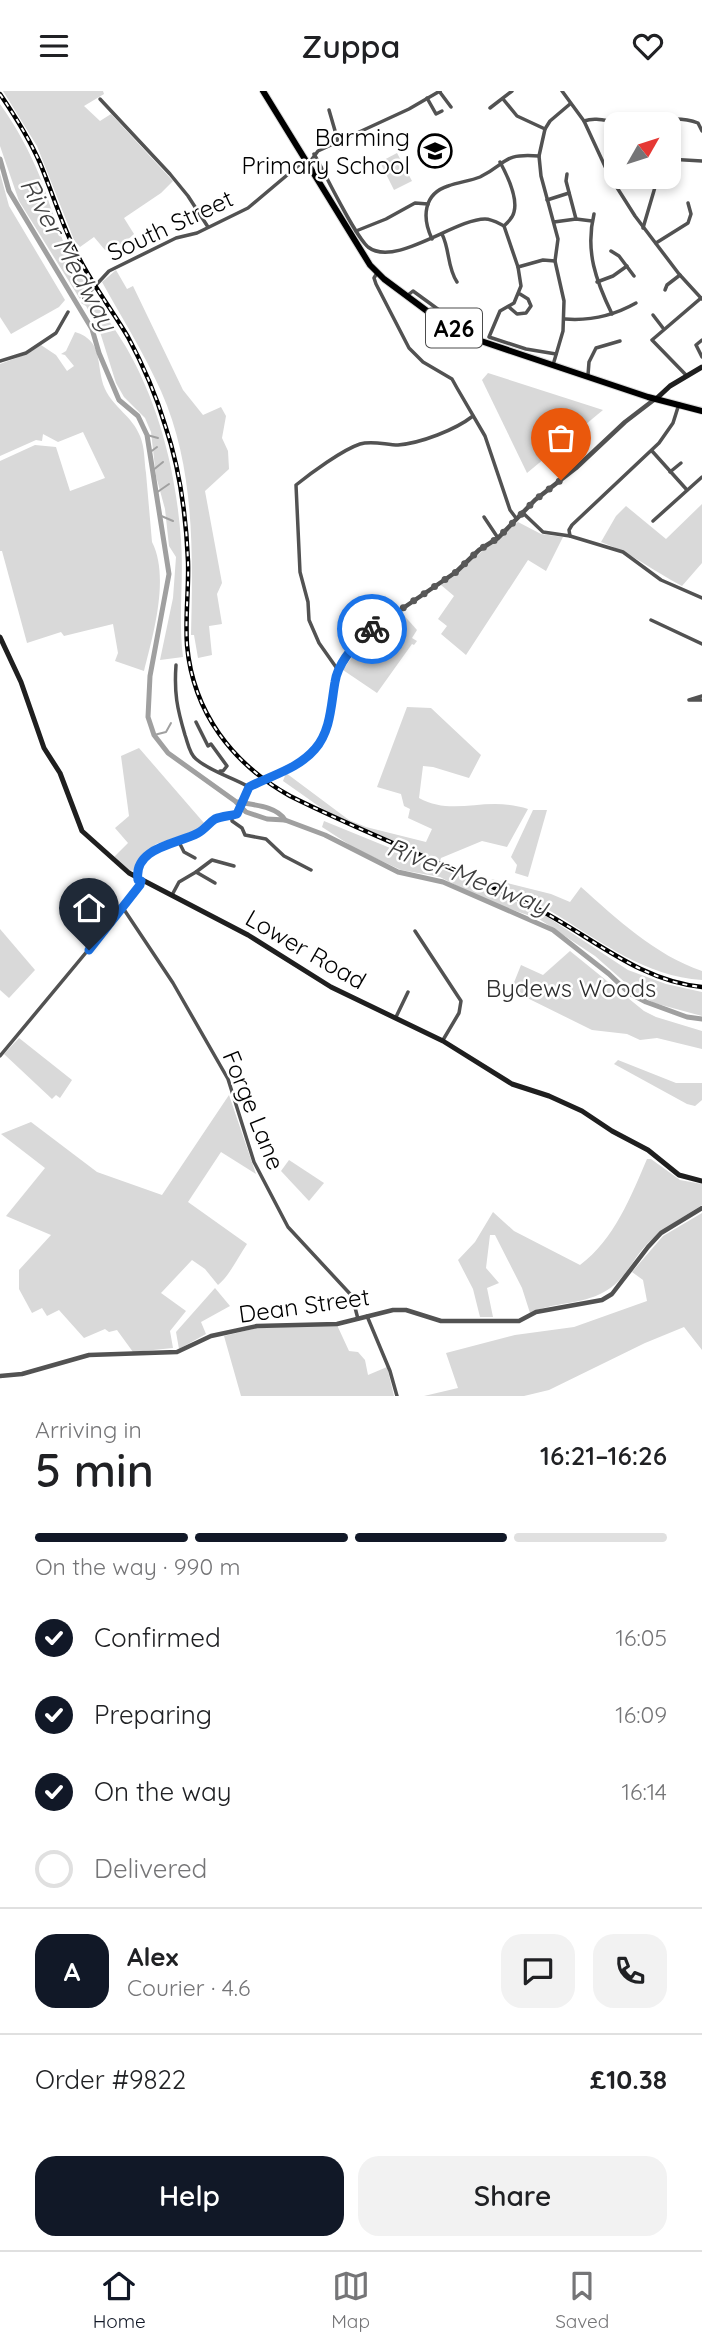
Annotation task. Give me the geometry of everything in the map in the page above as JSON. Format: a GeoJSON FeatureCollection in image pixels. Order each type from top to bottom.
{"type":"FeatureCollection","features":[{"type":"Feature","properties":{"kind":"main road","name":"A26"},"geometry":{"type":"LineString","coordinates":[[265,92],[339,217],[377,273],[407,297],[447,324],[488,344],[656,399],[702,411]]}},
{"type":"Feature","properties":{"kind":"main road"},"geometry":{"type":"LineString","coordinates":[[656,399],[670,386],[702,367]]}},
{"type":"Feature","properties":{"kind":"main road","name":"Lower Road"},"geometry":{"type":"LineString","coordinates":[[0,639],[21,682],[44,747],[62,777],[82,831],[139,881],[172,895],[248,935],[331,987],[443,1041],[512,1084],[549,1096],[582,1111],[648,1150],[679,1175],[702,1181]]}},
{"type":"Feature","properties":{"kind":"street"},"geometry":{"type":"LineString","coordinates":[[305,160],[338,141],[409,109],[431,93],[439,91],[451,107]]}},
{"type":"Feature","properties":{"kind":"street"},"geometry":{"type":"LineString","coordinates":[[489,109],[512,91]]}},
{"type":"Feature","properties":{"kind":"street"},"geometry":{"type":"LineString","coordinates":[[562,91],[584,121],[609,175],[643,228],[701,298],[652,339],[687,376]]}},
{"type":"Feature","properties":{"kind":"street"},"geometry":{"type":"LineString","coordinates":[[427,98],[436,114],[442,111]]}},
{"type":"Feature","properties":{"kind":"street"},"geometry":{"type":"LineString","coordinates":[[100,99],[170,174],[208,227]]}},
{"type":"Feature","properties":{"kind":"street"},"geometry":{"type":"LineString","coordinates":[[503,99],[524,120],[545,129]]}},
{"type":"Feature","properties":{"kind":"street"},"geometry":{"type":"LineString","coordinates":[[553,365],[565,319],[564,301],[555,261],[558,239],[539,156],[545,129],[556,114],[570,104]]}},
{"type":"Feature","properties":{"kind":"street"},"geometry":{"type":"LineString","coordinates":[[329,110],[338,141]]}},
{"type":"Feature","properties":{"kind":"street"},"geometry":{"type":"LineString","coordinates":[[584,121],[595,118],[604,120]]}},
{"type":"Feature","properties":{"kind":"street"},"geometry":{"type":"LineString","coordinates":[[681,119],[687,118],[698,123],[702,131]]}},
{"type":"Feature","properties":{"kind":"street"},"geometry":{"type":"LineString","coordinates":[[305,160],[314,154]]}},
{"type":"Feature","properties":{"kind":"street"},"geometry":{"type":"LineString","coordinates":[[314,154],[356,231],[367,246],[381,252],[406,248],[479,220],[495,221],[504,226],[521,279],[520,293],[509,307],[500,311],[489,337],[526,349],[556,354]]}},
{"type":"Feature","properties":{"kind":"street"},"geometry":{"type":"LineString","coordinates":[[432,239],[425,219],[431,196],[437,191],[478,178],[510,157],[539,156]]}},
{"type":"Feature","properties":{"kind":"street","name":"South Street"},"geometry":{"type":"LineString","coordinates":[[84,298],[109,271],[176,238],[197,233],[248,208],[305,160]]}},
{"type":"Feature","properties":{"kind":"street"},"geometry":{"type":"LineString","coordinates":[[681,160],[702,161]]}},
{"type":"Feature","properties":{"kind":"street"},"geometry":{"type":"LineString","coordinates":[[500,162],[508,180],[515,209],[513,216],[504,226]]}},
{"type":"Feature","properties":{"kind":"street"},"geometry":{"type":"LineString","coordinates":[[567,174],[576,219]]}},
{"type":"Feature","properties":{"kind":"street"},"geometry":{"type":"LineString","coordinates":[[643,228],[654,189]]}},
{"type":"Feature","properties":{"kind":"street"},"geometry":{"type":"LineString","coordinates":[[547,200],[569,193]]}},
{"type":"Feature","properties":{"kind":"street"},"geometry":{"type":"LineString","coordinates":[[356,231],[415,203],[428,205]]}},
{"type":"Feature","properties":{"kind":"street"},"geometry":{"type":"LineString","coordinates":[[656,243],[688,223],[691,214],[688,203]]}},
{"type":"Feature","properties":{"kind":"street"},"geometry":{"type":"LineString","coordinates":[[339,217],[346,212]]}},
{"type":"Feature","properties":{"kind":"street"},"geometry":{"type":"LineString","coordinates":[[594,213],[592,256],[597,282],[612,314]]}},
{"type":"Feature","properties":{"kind":"street"},"geometry":{"type":"LineString","coordinates":[[554,222],[576,219],[592,221]]}},
{"type":"Feature","properties":{"kind":"street"},"geometry":{"type":"LineString","coordinates":[[442,234],[450,267],[457,282]]}},
{"type":"Feature","properties":{"kind":"street"},"geometry":{"type":"LineString","coordinates":[[611,251],[619,256],[634,276]]}},
{"type":"Feature","properties":{"kind":"street"},"geometry":{"type":"LineString","coordinates":[[518,267],[543,260],[555,261]]}},
{"type":"Feature","properties":{"kind":"street"},"geometry":{"type":"LineString","coordinates":[[597,282],[613,276],[627,266]]}},
{"type":"Feature","properties":{"kind":"street"},"geometry":{"type":"LineString","coordinates":[[377,273],[374,278],[376,284],[409,348],[423,362],[452,379],[485,436],[510,510],[516,518]]}},
{"type":"Feature","properties":{"kind":"street"},"geometry":{"type":"LineString","coordinates":[[665,290],[667,285],[680,275]]}},
{"type":"Feature","properties":{"kind":"street"},"geometry":{"type":"LineString","coordinates":[[509,307],[517,314],[526,313],[531,306],[520,293]]}},
{"type":"Feature","properties":{"kind":"street"},"geometry":{"type":"LineString","coordinates":[[565,319],[595,319],[636,303]]}},
{"type":"Feature","properties":{"kind":"street"},"geometry":{"type":"LineString","coordinates":[[0,361],[26,353],[56,333],[68,312]]}},
{"type":"Feature","properties":{"kind":"street"},"geometry":{"type":"LineString","coordinates":[[653,315],[663,328]]}},
{"type":"Feature","properties":{"kind":"street"},"geometry":{"type":"LineString","coordinates":[[702,340],[696,345],[702,357]]}},
{"type":"Feature","properties":{"kind":"street"},"geometry":{"type":"LineString","coordinates":[[588,377],[592,354],[596,348],[617,343]]}},
{"type":"Feature","properties":{"kind":"street"},"geometry":{"type":"LineString","coordinates":[[312,870],[284,856],[266,839],[245,835],[242,828],[232,821],[249,787],[298,764],[315,750],[332,707],[338,670],[352,650],[375,626],[456,572],[479,550],[498,538],[522,512],[576,468],[625,422],[656,399]]}},
{"type":"Feature","properties":{"kind":"street"},"geometry":{"type":"LineString","coordinates":[[570,536],[572,525],[652,451],[673,423],[679,404]]}},
{"type":"Feature","properties":{"kind":"street"},"geometry":{"type":"LineString","coordinates":[[338,670],[319,643],[309,620],[308,602],[300,572],[296,485],[361,443],[397,445],[412,442],[458,428],[473,416]]}},
{"type":"Feature","properties":{"kind":"street"},"geometry":{"type":"LineString","coordinates":[[652,451],[687,490]]}},
{"type":"Feature","properties":{"kind":"street"},"geometry":{"type":"LineString","coordinates":[[670,472],[681,463]]}},
{"type":"Feature","properties":{"kind":"street"},"geometry":{"type":"LineString","coordinates":[[653,521],[702,477]]}},
{"type":"Feature","properties":{"kind":"street"},"geometry":{"type":"LineString","coordinates":[[522,512],[543,532],[570,536],[623,552],[660,580],[702,598]]}},
{"type":"Feature","properties":{"kind":"street"},"geometry":{"type":"LineString","coordinates":[[484,517],[498,538]]}},
{"type":"Feature","properties":{"kind":"street"},"geometry":{"type":"LineString","coordinates":[[654,623],[702,644]]}},
{"type":"Feature","properties":{"kind":"street"},"geometry":{"type":"LineString","coordinates":[[176,665],[175,699],[189,750],[195,758],[211,769],[249,787]]}},
{"type":"Feature","properties":{"kind":"street"},"geometry":{"type":"LineString","coordinates":[[196,722],[208,746],[211,744],[227,766],[223,771],[212,767],[211,769]]}},
{"type":"Feature","properties":{"kind":"street"},"geometry":{"type":"LineString","coordinates":[[129,873],[138,869],[156,849],[198,833],[218,818],[233,815]]}},
{"type":"Feature","properties":{"kind":"street"},"geometry":{"type":"LineString","coordinates":[[178,840],[184,852],[192,858]]}},
{"type":"Feature","properties":{"kind":"street"},"geometry":{"type":"LineString","coordinates":[[172,895],[179,882],[212,860],[234,866]]}},
{"type":"Feature","properties":{"kind":"street"},"geometry":{"type":"LineString","coordinates":[[0,1056],[123,908],[139,881],[138,869]]}},
{"type":"Feature","properties":{"kind":"street"},"geometry":{"type":"LineString","coordinates":[[196,872],[208,882],[215,883]]}},
{"type":"Feature","properties":{"kind":"street","name":"Forge Lane"},"geometry":{"type":"LineString","coordinates":[[123,908],[173,982],[228,1079],[254,1162],[288,1227],[352,1296],[358,1319]]}},
{"type":"Feature","properties":{"kind":"street"},"geometry":{"type":"LineString","coordinates":[[415,931],[461,1001],[458,1013],[443,1041]]}},
{"type":"Feature","properties":{"kind":"street"},"geometry":{"type":"LineString","coordinates":[[396,1017],[408,992]]}},
{"type":"Feature","properties":{"kind":"street","name":"Dean Street"},"geometry":{"type":"LineString","coordinates":[[0,1376],[22,1374],[89,1355],[177,1352],[211,1336],[257,1326],[337,1324],[399,1309],[441,1321],[519,1321],[545,1310],[602,1300],[612,1294],[662,1233],[702,1208]]}},
{"type":"Feature","properties":{"kind":"street"},"geometry":{"type":"LineString","coordinates":[[367,1316],[397,1396]]}},
{"type":"Feature","properties":{"kind":"green space"},"geometry":{"type":"Polygon","coordinates":[[[3,91],[103,91],[104,94],[84,106],[100,121],[111,114],[173,181],[161,193],[124,218],[134,234],[124,243],[105,250],[94,237],[80,247],[74,240],[37,146],[3,91]]]}},
{"type":"Feature","properties":{"kind":"green space"},"geometry":{"type":"Polygon","coordinates":[[[0,104],[32,158],[66,248],[88,287],[80,299],[19,201],[0,146],[0,104]]]}},
{"type":"Feature","properties":{"kind":"green space"},"geometry":{"type":"Polygon","coordinates":[[[397,153],[412,181],[394,190],[380,162],[397,153]]]}},
{"type":"Feature","properties":{"kind":"green space"},"geometry":{"type":"Polygon","coordinates":[[[0,173],[9,206],[65,300],[59,307],[11,334],[0,317],[0,173]]]}},
{"type":"Feature","properties":{"kind":"green space"},"geometry":{"type":"Polygon","coordinates":[[[116,270],[127,289],[133,286],[183,390],[203,415],[221,407],[226,416],[222,438],[228,451],[229,469],[205,491],[222,583],[217,594],[222,624],[209,626],[212,655],[198,658],[194,635],[191,635],[190,511],[180,450],[161,391],[102,282],[116,270]]]}},
{"type":"Feature","properties":{"kind":"green space"},"geometry":{"type":"Polygon","coordinates":[[[91,293],[138,369],[164,441],[179,515],[183,657],[160,660],[173,598],[176,557],[169,546],[151,432],[145,418],[124,397],[116,383],[100,332],[86,306],[81,303],[91,293]]]}},
{"type":"Feature","properties":{"kind":"green space"},"geometry":{"type":"Polygon","coordinates":[[[75,332],[91,341],[98,355],[105,389],[137,429],[143,445],[152,542],[160,572],[158,606],[144,671],[115,661],[118,653],[113,624],[64,636],[61,632],[27,643],[0,551],[0,461],[35,445],[56,447],[70,491],[105,478],[83,432],[58,442],[43,434],[42,441],[36,440],[0,456],[0,364],[27,354],[41,345],[56,355],[67,371],[74,366],[61,354],[66,351],[75,332]]]}},
{"type":"Feature","properties":{"kind":"green space"},"geometry":{"type":"Polygon","coordinates":[[[488,373],[603,410],[527,473],[482,380],[488,373]]]}},
{"type":"Feature","properties":{"kind":"green space"},"geometry":{"type":"Polygon","coordinates":[[[702,504],[702,563],[682,586],[601,542],[616,516],[626,506],[666,539],[702,504]]]}},
{"type":"Feature","properties":{"kind":"green space"},"geometry":{"type":"Polygon","coordinates":[[[518,522],[541,534],[563,537],[546,571],[528,560],[466,655],[441,634],[447,626],[438,619],[454,596],[441,585],[518,522]]]}},
{"type":"Feature","properties":{"kind":"green space"},"geometry":{"type":"Polygon","coordinates":[[[401,612],[417,630],[412,638],[417,641],[412,644],[377,693],[343,670],[369,638],[401,612]]]}},
{"type":"Feature","properties":{"kind":"green space"},"geometry":{"type":"Polygon","coordinates":[[[407,707],[431,708],[481,755],[469,778],[423,766],[419,798],[447,806],[499,804],[528,809],[507,847],[482,841],[441,858],[440,861],[327,812],[283,781],[286,773],[349,820],[426,842],[432,829],[408,818],[410,809],[404,806],[401,794],[377,787],[407,707]]]}},
{"type":"Feature","properties":{"kind":"green space"},"geometry":{"type":"Polygon","coordinates":[[[139,748],[204,823],[195,831],[156,844],[134,870],[130,871],[113,858],[128,843],[115,828],[129,816],[121,756],[139,748]]]}},
{"type":"Feature","properties":{"kind":"green space"},"geometry":{"type":"Polygon","coordinates":[[[533,810],[547,810],[528,877],[515,873],[517,865],[511,857],[533,810]]]}},
{"type":"Feature","properties":{"kind":"green space"},"geometry":{"type":"Polygon","coordinates":[[[324,821],[476,883],[543,914],[628,970],[666,984],[702,992],[702,1016],[654,1003],[637,993],[595,956],[539,919],[484,900],[440,877],[401,870],[356,849],[322,827],[324,821]]]}},
{"type":"Feature","properties":{"kind":"green space"},"geometry":{"type":"Polygon","coordinates":[[[491,879],[551,894],[570,902],[581,887],[653,946],[702,971],[702,980],[661,972],[642,965],[491,879]]]}},
{"type":"Feature","properties":{"kind":"green space"},"geometry":{"type":"Polygon","coordinates":[[[0,929],[35,970],[9,998],[0,990],[0,929]]]}},
{"type":"Feature","properties":{"kind":"green space","name":"Bydews Woods"},"geometry":{"type":"Polygon","coordinates":[[[570,951],[644,1011],[702,1031],[702,1049],[657,1038],[640,1040],[627,1034],[592,1030],[511,990],[521,965],[543,975],[570,951]]]}},
{"type":"Feature","properties":{"kind":"green space"},"geometry":{"type":"Polygon","coordinates":[[[19,1038],[72,1080],[60,1098],[56,1095],[52,1099],[4,1054],[19,1038]]]}},
{"type":"Feature","properties":{"kind":"green space","name":"Bydews Woods"},"geometry":{"type":"Polygon","coordinates":[[[618,1060],[676,1083],[702,1083],[702,1100],[695,1106],[687,1104],[614,1064],[618,1060]]]}},
{"type":"Feature","properties":{"kind":"green space"},"geometry":{"type":"Polygon","coordinates":[[[229,1095],[256,1174],[221,1152],[188,1202],[247,1244],[218,1285],[205,1269],[192,1260],[161,1293],[186,1311],[170,1331],[173,1348],[133,1352],[117,1330],[109,1332],[105,1329],[84,1338],[59,1310],[47,1316],[42,1308],[32,1313],[19,1289],[19,1270],[51,1235],[6,1216],[45,1168],[1,1134],[31,1122],[97,1172],[162,1195],[229,1095]]]}},
{"type":"Feature","properties":{"kind":"green space"},"geometry":{"type":"Polygon","coordinates":[[[647,1159],[651,1159],[680,1180],[702,1184],[702,1205],[654,1238],[642,1249],[623,1276],[604,1292],[530,1313],[522,1288],[495,1235],[490,1235],[486,1268],[499,1283],[487,1288],[493,1317],[480,1317],[473,1289],[458,1260],[475,1242],[493,1212],[514,1231],[580,1265],[603,1243],[612,1230],[647,1159]]]}},
{"type":"Feature","properties":{"kind":"green space"},"geometry":{"type":"Polygon","coordinates":[[[289,1160],[324,1183],[309,1201],[281,1171],[289,1160]]]}},
{"type":"Feature","properties":{"kind":"green space"},"geometry":{"type":"Polygon","coordinates":[[[702,1213],[702,1350],[684,1327],[549,1390],[524,1396],[424,1396],[458,1388],[446,1353],[515,1335],[574,1327],[647,1301],[643,1280],[632,1272],[663,1236],[702,1213]]]}},
{"type":"Feature","properties":{"kind":"green space"},"geometry":{"type":"Polygon","coordinates":[[[215,1288],[230,1306],[201,1322],[206,1334],[179,1349],[176,1332],[215,1288]]]}},
{"type":"Feature","properties":{"kind":"green space"},"geometry":{"type":"Polygon","coordinates":[[[337,1325],[349,1351],[358,1352],[365,1360],[368,1375],[387,1367],[394,1396],[241,1396],[224,1336],[257,1328],[337,1325]]]}},
{"type":"Feature","properties":{"kind":"waterway","name":"River Medway"},"geometry":{"type":"LineString","coordinates":[[0,159],[9,191],[92,329],[119,400],[138,416],[147,435],[169,574],[150,676],[148,717],[154,735],[168,753],[235,801],[246,812],[267,819],[285,820],[325,835],[398,872],[443,882],[553,930],[629,993],[687,1017],[702,1019]]}},
{"type":"Feature","properties":{"kind":"waterway"},"geometry":{"type":"LineString","coordinates":[[147,435],[158,438]]}},
{"type":"Feature","properties":{"kind":"waterway","name":"River Medway"},"geometry":{"type":"LineString","coordinates":[[149,453],[157,447]]}},
{"type":"Feature","properties":{"kind":"waterway"},"geometry":{"type":"LineString","coordinates":[[152,471],[163,462]]}},
{"type":"Feature","properties":{"kind":"waterway"},"geometry":{"type":"LineString","coordinates":[[156,493],[169,484]]}},
{"type":"Feature","properties":{"kind":"waterway"},"geometry":{"type":"LineString","coordinates":[[159,515],[173,521]]}},
{"type":"Feature","properties":{"kind":"waterway"},"geometry":{"type":"LineString","coordinates":[[154,735],[166,732],[171,723]]}},
{"type":"Feature","properties":{"kind":"waterway","name":"River Medway"},"geometry":{"type":"LineString","coordinates":[[238,802],[271,809],[285,820]]}},
{"type":"Feature","properties":{"kind":"railway"},"geometry":{"type":"LineString","coordinates":[[0,94],[40,163],[72,245],[139,358],[161,414],[175,458],[184,509],[188,561],[187,645],[191,670],[207,714],[219,734],[251,768],[290,796],[534,907],[635,966],[679,983],[702,987]]}},
{"type":"Feature","properties":{"kind":"way so far"},"geometry":{"type":"LineString","coordinates":[[372,629],[464,566],[479,550],[498,538],[535,500],[561,480]]}},
{"type":"Feature","properties":{"kind":"place","name":"Barming Primary School"},"geometry":{"type":"Point","coordinates":[435,151]}},
{"type":"Feature","properties":{"kind":"route"},"geometry":{"type":"LineString","coordinates":[[89,950],[140,885],[138,869],[151,853],[161,846],[198,833],[218,818],[237,814],[249,787],[298,764],[315,750],[332,707],[338,670],[359,641],[372,629]]}}]}
